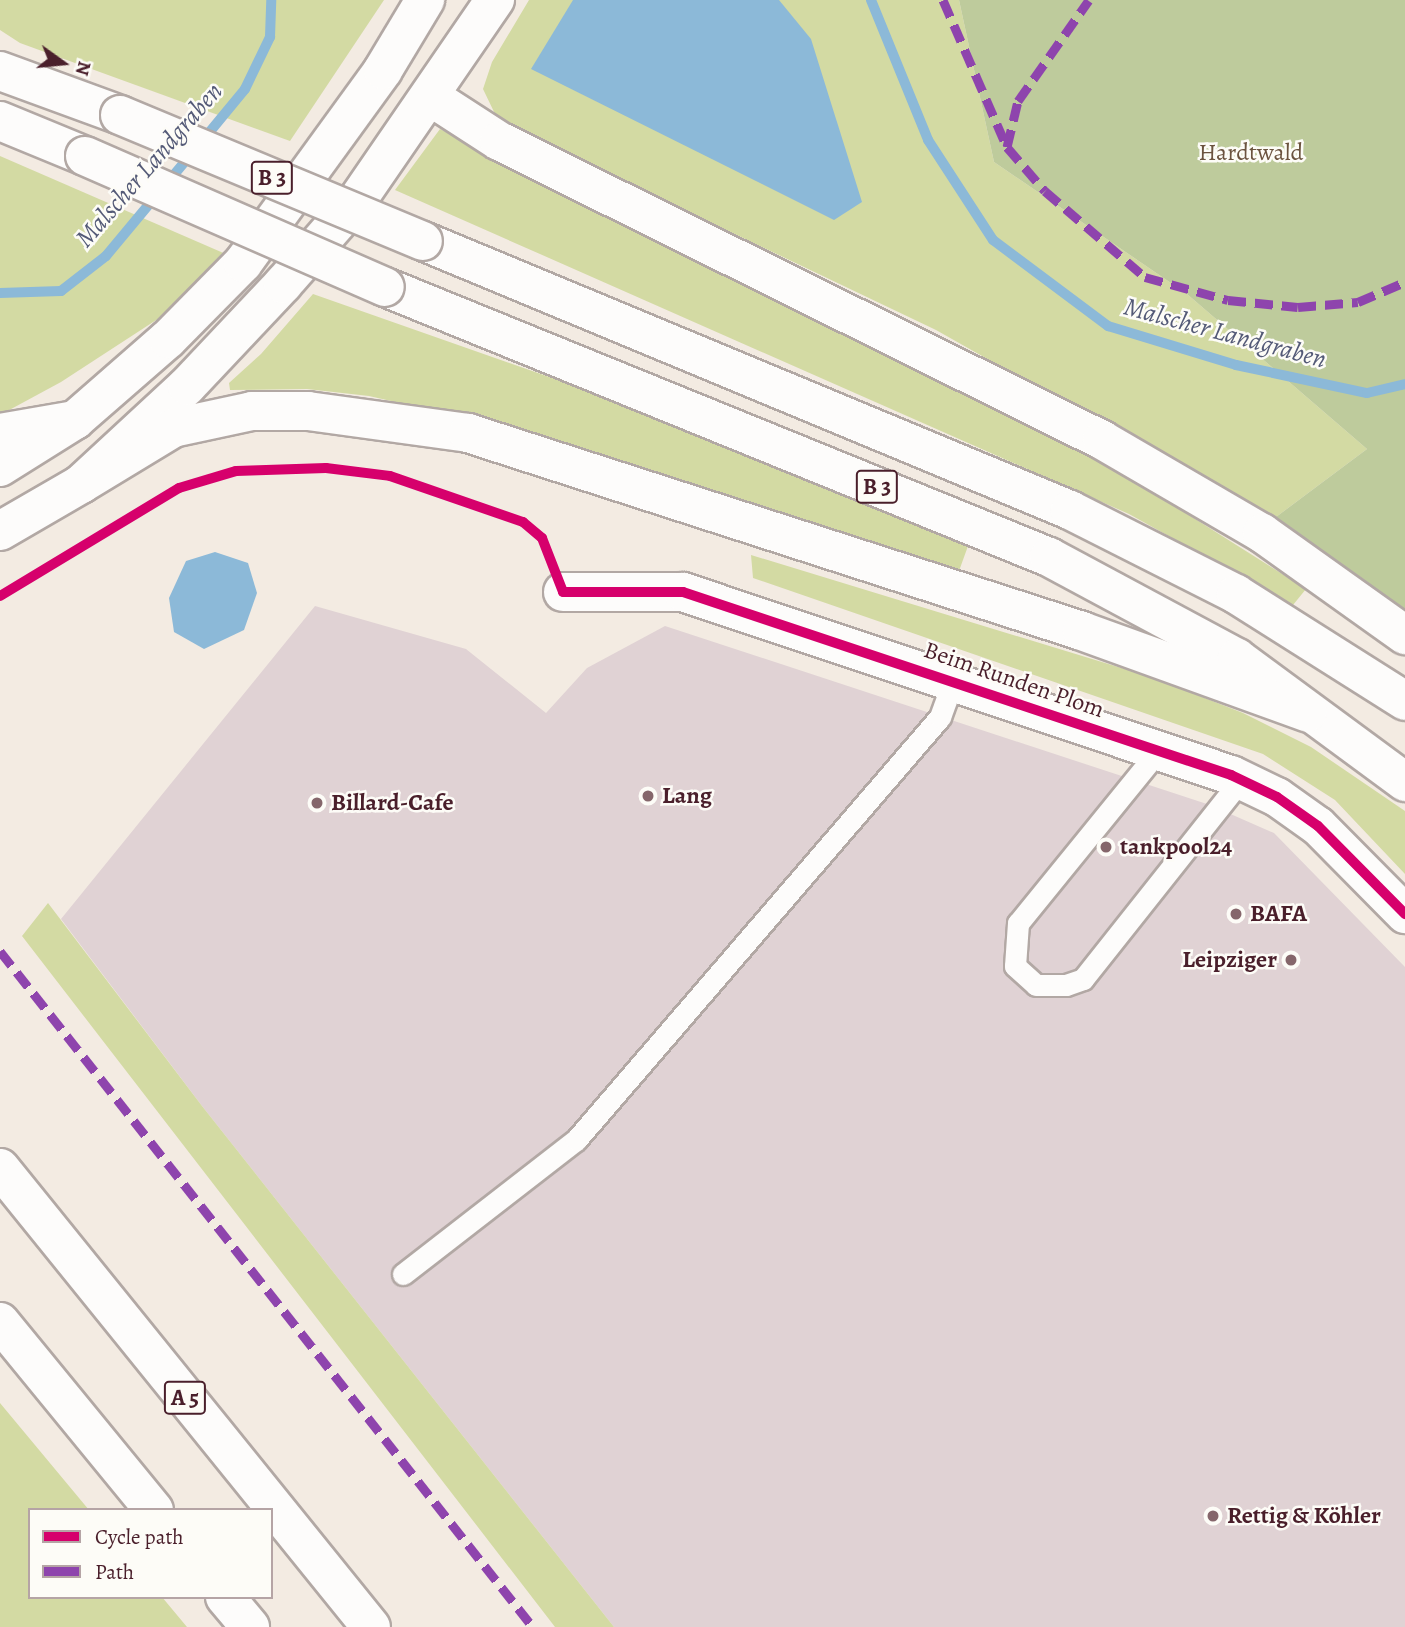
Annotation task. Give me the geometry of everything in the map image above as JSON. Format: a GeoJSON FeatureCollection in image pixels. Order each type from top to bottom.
{"type":"FeatureCollection","features":[{"type":"Feature","properties":{"kind":"main road"},"geometry":{"type":"LineString","coordinates":[[0,467],[75,419],[168,339],[243,263],[383,70],[425,0]]}},
{"type":"Feature","properties":{"kind":"main road"},"geometry":{"type":"LineString","coordinates":[[0,531],[81,484],[187,386],[284,284],[358,199],[431,97],[495,0]]}},
{"type":"Feature","properties":{"kind":"main road"},"geometry":{"type":"LineString","coordinates":[[0,54],[80,98]]}},
{"type":"Feature","properties":{"kind":"main road","name":"B 3"},"geometry":{"type":"LineString","coordinates":[[0,71],[80,98],[1070,510],[1237,594],[1405,701]]}},
{"type":"Feature","properties":{"kind":"main road"},"geometry":{"type":"LineString","coordinates":[[431,97],[499,141],[1102,440],[1262,533],[1405,635]]}},
{"type":"Feature","properties":{"kind":"main road","name":"B 3"},"geometry":{"type":"LineString","coordinates":[[0,121],[385,287],[1049,557],[1237,658],[1405,782]]}},
{"type":"Feature","properties":{"kind":"main road","name":"B 3"},"geometry":{"type":"LineString","coordinates":[[81,484],[173,428],[252,411],[308,411],[468,433],[1057,622],[1308,713]]}},
{"type":"Feature","properties":{"kind":"main road"},"geometry":{"type":"LineString","coordinates":[[0,433],[75,419]]}},
{"type":"Feature","properties":{"kind":"main road","name":"Beim Runden Plom"},"geometry":{"type":"LineString","coordinates":[[563,592],[683,592],[1241,780],[1277,797],[1318,826],[1405,914]]}},
{"type":"Feature","properties":{"kind":"main road","name":"A 5"},"geometry":{"type":"LineString","coordinates":[[0,1168],[371,1627]]}},
{"type":"Feature","properties":{"kind":"main road"},"geometry":{"type":"LineString","coordinates":[[0,1322],[152,1508]]}},
{"type":"Feature","properties":{"kind":"main road"},"geometry":{"type":"LineString","coordinates":[[227,1599],[250,1627]]}},
{"type":"Feature","properties":{"kind":"lane"},"geometry":{"type":"LineString","coordinates":[[403,1274],[576,1140],[940,717],[953,681]]}},
{"type":"Feature","properties":{"kind":"lane"},"geometry":{"type":"LineString","coordinates":[[1158,751],[1018,923],[1015,966],[1036,985],[1066,985],[1083,979],[1241,780]]}},
{"type":"Feature","properties":{"kind":"shaded area"},"geometry":{"type":"Polygon","coordinates":[[[315,606],[466,649],[546,713],[587,668],[665,626],[1210,805],[1274,833],[1405,967],[1405,1627],[614,1627],[202,1106],[61,919],[315,606]]]}},
{"type":"Feature","properties":{"kind":"green space"},"geometry":{"type":"Polygon","coordinates":[[[0,0],[384,0],[290,141],[20,43],[0,30],[0,0]]]}},
{"type":"Feature","properties":{"kind":"green space"},"geometry":{"type":"Polygon","coordinates":[[[529,0],[959,0],[994,162],[1187,294],[1367,449],[1272,520],[936,330],[517,130],[496,116],[483,89],[492,62],[529,0]]]}},
{"type":"Feature","properties":{"kind":"green space","name":"Hardtwald"},"geometry":{"type":"Polygon","coordinates":[[[959,0],[1405,0],[1405,618],[1272,520],[1367,449],[1187,294],[994,162],[959,0]]]}},
{"type":"Feature","properties":{"kind":"green space"},"geometry":{"type":"Polygon","coordinates":[[[440,129],[1016,413],[1135,481],[1306,589],[1293,605],[1129,514],[395,190],[440,129]]]}},
{"type":"Feature","properties":{"kind":"green space"},"geometry":{"type":"Polygon","coordinates":[[[0,156],[228,255],[167,313],[61,382],[0,415],[0,156]]]}},
{"type":"Feature","properties":{"kind":"green space"},"geometry":{"type":"Polygon","coordinates":[[[313,294],[649,412],[968,546],[959,571],[475,420],[369,396],[307,389],[230,390],[229,383],[261,354],[313,294]]]}},
{"type":"Feature","properties":{"kind":"green space"},"geometry":{"type":"Polygon","coordinates":[[[751,555],[1151,677],[1243,713],[1311,747],[1405,811],[1405,874],[1335,800],[1263,754],[753,578],[751,555]]]}},
{"type":"Feature","properties":{"kind":"green space"},"geometry":{"type":"Polygon","coordinates":[[[48,903],[202,1106],[614,1627],[555,1627],[22,936],[48,903]]]}},
{"type":"Feature","properties":{"kind":"green space"},"geometry":{"type":"Polygon","coordinates":[[[0,1403],[87,1508],[28,1508],[28,1599],[164,1599],[187,1627],[0,1627],[0,1403]]]}},
{"type":"Feature","properties":{"kind":"water"},"geometry":{"type":"Polygon","coordinates":[[[573,0],[779,0],[811,39],[862,202],[834,220],[531,69],[573,0]]]}},
{"type":"Feature","properties":{"kind":"water"},"geometry":{"type":"Polygon","coordinates":[[[215,552],[248,563],[257,593],[244,630],[204,649],[174,632],[169,598],[186,561],[215,552]]]}},
{"type":"Feature","properties":{"kind":"waterway","name":"Malscher Landgraben"},"geometry":{"type":"LineString","coordinates":[[203,140],[245,89],[270,37],[271,0]]}},
{"type":"Feature","properties":{"kind":"waterway","name":"Malscher Landgraben"},"geometry":{"type":"LineString","coordinates":[[871,0],[928,140],[993,240],[1108,326],[1236,365],[1367,393],[1405,384]]}},
{"type":"Feature","properties":{"kind":"waterway","name":"Malscher Landgraben"},"geometry":{"type":"LineString","coordinates":[[167,183],[192,153]]}},
{"type":"Feature","properties":{"kind":"waterway","name":"Malscher Landgraben"},"geometry":{"type":"LineString","coordinates":[[0,293],[61,291],[106,256],[156,196]]}},
{"type":"Feature","properties":{"kind":"marked path"},"geometry":{"type":"LineString","coordinates":[[943,0],[1007,147],[1045,191],[1145,277],[1228,300],[1298,307],[1358,302],[1405,282]]}},
{"type":"Feature","properties":{"kind":"marked path"},"geometry":{"type":"LineString","coordinates":[[1007,147],[1018,101],[1089,0]]}},
{"type":"Feature","properties":{"kind":"marked path"},"geometry":{"type":"LineString","coordinates":[[0,951],[533,1627]]}},
{"type":"Feature","properties":{"kind":"cycle path"},"geometry":{"type":"LineString","coordinates":[[0,596],[179,488],[236,471],[326,468],[390,476],[523,522],[542,538],[563,592],[683,592],[1231,775],[1277,797],[1318,826],[1405,914]]}},
{"type":"Feature","properties":{"kind":"place","name":"Lang"},"geometry":{"type":"Point","coordinates":[648,796]}},
{"type":"Feature","properties":{"kind":"place","name":"Billard-Cafe"},"geometry":{"type":"Point","coordinates":[317,803]}},
{"type":"Feature","properties":{"kind":"place","name":"tankpool24"},"geometry":{"type":"Point","coordinates":[1106,847]}},
{"type":"Feature","properties":{"kind":"place","name":"BAFA"},"geometry":{"type":"Point","coordinates":[1236,914]}},
{"type":"Feature","properties":{"kind":"place","name":"Leipziger"},"geometry":{"type":"Point","coordinates":[1291,960]}},
{"type":"Feature","properties":{"kind":"place","name":"Rettig & Köhler"},"geometry":{"type":"Point","coordinates":[1213,1516]}}]}
